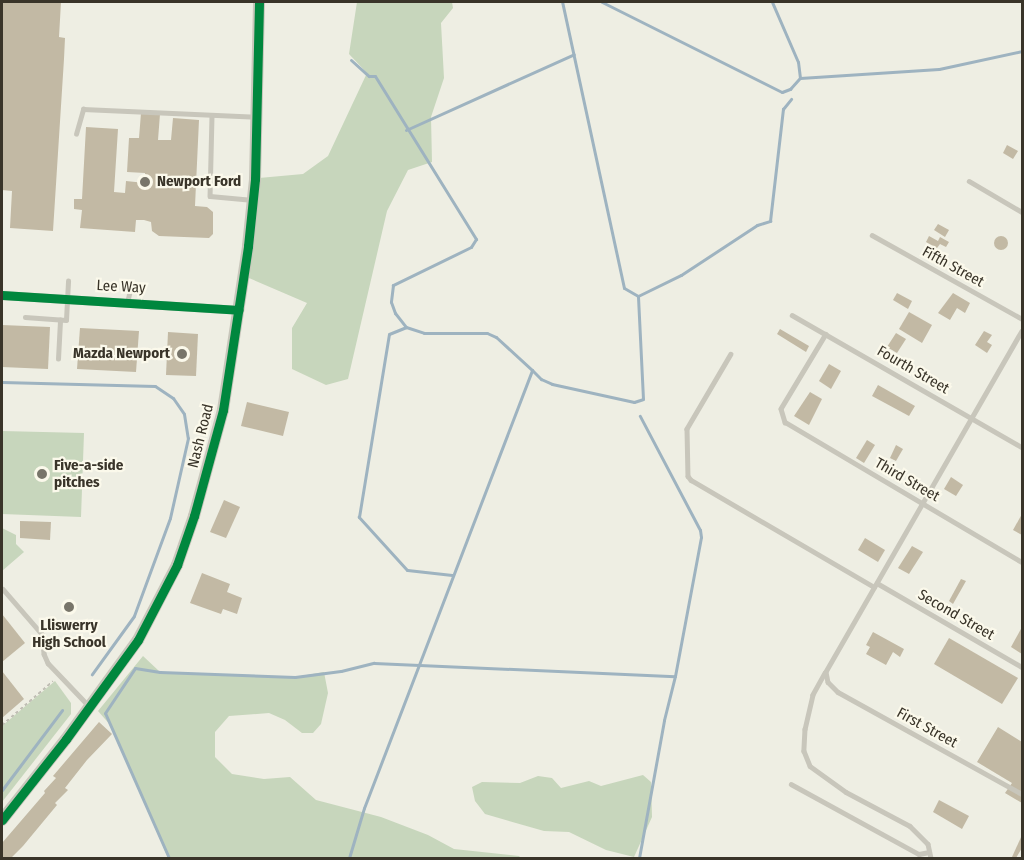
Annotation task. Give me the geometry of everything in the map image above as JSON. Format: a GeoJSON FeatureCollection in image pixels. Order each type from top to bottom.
{"type":"FeatureCollection","features":[{"type":"Feature","properties":{"kind":"street","name":"Nash Road"},"geometry":{"type":"LineString","coordinates":[[2,820],[90,707],[138,640],[177,565],[210,464],[223,410],[253,200],[259,2]]}},
{"type":"Feature","properties":{"kind":"street","name":"Lee Way"},"geometry":{"type":"LineString","coordinates":[[2,295],[239,310]]}},
{"type":"Feature","properties":{"kind":"lane"},"geometry":{"type":"LineString","coordinates":[[76,134],[83,109],[256,117]]}},
{"type":"Feature","properties":{"kind":"lane"},"geometry":{"type":"LineString","coordinates":[[212,116],[210,196],[253,200]]}},
{"type":"Feature","properties":{"kind":"lane"},"geometry":{"type":"LineString","coordinates":[[969,181],[1023,212]]}},
{"type":"Feature","properties":{"kind":"lane","name":"Fifth Street"},"geometry":{"type":"LineString","coordinates":[[872,235],[1023,320]]}},
{"type":"Feature","properties":{"kind":"lane"},"geometry":{"type":"LineString","coordinates":[[25,317],[66,320],[68,281]]}},
{"type":"Feature","properties":{"kind":"lane"},"geometry":{"type":"LineString","coordinates":[[127,303],[130,285]]}},
{"type":"Feature","properties":{"kind":"lane","name":"Fourth Street"},"geometry":{"type":"LineString","coordinates":[[792,315],[1023,447]]}},
{"type":"Feature","properties":{"kind":"lane"},"geometry":{"type":"LineString","coordinates":[[58,359],[60,320]]}},
{"type":"Feature","properties":{"kind":"lane"},"geometry":{"type":"LineString","coordinates":[[931,858],[928,844],[910,826],[846,792],[810,766],[804,751],[805,729],[813,695],[1023,331]]}},
{"type":"Feature","properties":{"kind":"lane","name":"Third Street"},"geometry":{"type":"LineString","coordinates":[[826,334],[782,409],[781,416],[788,424],[1023,562]]}},
{"type":"Feature","properties":{"kind":"lane","name":"Second Street"},"geometry":{"type":"LineString","coordinates":[[731,354],[687,429],[688,476],[691,480],[1023,667]]}},
{"type":"Feature","properties":{"kind":"lane"},"geometry":{"type":"LineString","coordinates":[[3,589],[42,634],[48,663],[90,707]]}},
{"type":"Feature","properties":{"kind":"lane","name":"First Street"},"geometry":{"type":"LineString","coordinates":[[826,674],[838,692],[1023,794]]}},
{"type":"Feature","properties":{"kind":"lane"},"geometry":{"type":"LineString","coordinates":[[791,784],[919,855],[929,852]]}},
{"type":"Feature","properties":{"kind":"path"},"geometry":{"type":"LineString","coordinates":[[2,725],[55,679]]}},
{"type":"Feature","properties":{"kind":"green space"},"geometry":{"type":"Polygon","coordinates":[[[357,2],[452,2],[453,8],[441,23],[444,78],[431,117],[432,162],[408,170],[387,211],[348,379],[326,385],[292,369],[292,328],[307,303],[249,278],[259,178],[303,174],[328,156],[367,73],[349,54],[357,2]]]}},
{"type":"Feature","properties":{"kind":"green space","name":"Five-a-side pitches"},"geometry":{"type":"Polygon","coordinates":[[[2,431],[84,433],[81,517],[2,514],[2,431]]]}},
{"type":"Feature","properties":{"kind":"green space"},"geometry":{"type":"Polygon","coordinates":[[[2,528],[16,535],[16,544],[24,552],[2,571],[2,528]]]}},
{"type":"Feature","properties":{"kind":"green space"},"geometry":{"type":"Polygon","coordinates":[[[143,656],[160,672],[295,677],[324,672],[328,693],[321,724],[313,733],[302,733],[285,720],[269,713],[229,716],[215,732],[215,757],[232,774],[264,779],[290,777],[316,800],[381,817],[428,835],[454,849],[521,858],[168,858],[112,727],[98,711],[143,656]]]}},
{"type":"Feature","properties":{"kind":"green space"},"geometry":{"type":"Polygon","coordinates":[[[55,681],[71,703],[71,714],[2,802],[2,726],[55,681]]]}},
{"type":"Feature","properties":{"kind":"green space"},"geometry":{"type":"Polygon","coordinates":[[[643,775],[651,782],[652,817],[634,857],[606,850],[569,832],[544,831],[485,814],[475,801],[472,787],[482,782],[520,783],[538,776],[552,778],[561,788],[589,781],[601,786],[643,775]]]}},
{"type":"Feature","properties":{"kind":"building"},"geometry":{"type":"Polygon","coordinates":[[[2,2],[61,2],[59,37],[65,38],[53,231],[10,228],[12,191],[2,190],[2,2]]]}},
{"type":"Feature","properties":{"kind":"building"},"geometry":{"type":"Polygon","coordinates":[[[141,113],[160,114],[158,140],[171,140],[173,118],[199,120],[195,206],[207,207],[213,212],[213,234],[209,238],[159,236],[152,231],[151,222],[144,220],[136,220],[135,232],[80,228],[82,210],[74,209],[74,199],[82,199],[86,127],[118,129],[114,192],[125,193],[126,181],[145,183],[145,173],[127,172],[129,138],[139,138],[141,113]]]}},
{"type":"Feature","properties":{"kind":"building"},"geometry":{"type":"Polygon","coordinates":[[[1007,145],[1018,151],[1013,159],[1003,153],[1007,145]]]}},
{"type":"Feature","properties":{"kind":"building"},"geometry":{"type":"Polygon","coordinates":[[[938,224],[949,230],[945,237],[934,230],[938,224]]]}},
{"type":"Feature","properties":{"kind":"building"},"geometry":{"type":"Polygon","coordinates":[[[929,236],[938,241],[940,237],[949,242],[946,247],[940,244],[937,248],[926,242],[929,236]]]}},
{"type":"Feature","properties":{"kind":"building"},"geometry":{"type":"Polygon","coordinates":[[[1001,236],[1006,238],[1008,243],[1006,248],[1001,250],[996,248],[994,243],[996,238],[1001,236]]]}},
{"type":"Feature","properties":{"kind":"building"},"geometry":{"type":"Polygon","coordinates":[[[897,293],[912,301],[908,309],[893,300],[897,293]]]}},
{"type":"Feature","properties":{"kind":"building"},"geometry":{"type":"Polygon","coordinates":[[[953,293],[970,303],[965,313],[957,308],[950,320],[938,313],[953,293]]]}},
{"type":"Feature","properties":{"kind":"building"},"geometry":{"type":"Polygon","coordinates":[[[909,312],[932,325],[922,343],[899,329],[909,312]]]}},
{"type":"Feature","properties":{"kind":"building"},"geometry":{"type":"Polygon","coordinates":[[[2,325],[50,327],[48,369],[2,367],[2,325]]]}},
{"type":"Feature","properties":{"kind":"building"},"geometry":{"type":"Polygon","coordinates":[[[80,328],[139,331],[136,372],[77,369],[80,328]]]}},
{"type":"Feature","properties":{"kind":"building"},"geometry":{"type":"Polygon","coordinates":[[[780,329],[809,346],[806,352],[777,334],[780,329]]]}},
{"type":"Feature","properties":{"kind":"building"},"geometry":{"type":"Polygon","coordinates":[[[984,331],[992,335],[987,342],[992,345],[987,353],[975,345],[984,331]]]}},
{"type":"Feature","properties":{"kind":"building"},"geometry":{"type":"Polygon","coordinates":[[[168,332],[198,334],[196,376],[166,375],[168,332]]]}},
{"type":"Feature","properties":{"kind":"building"},"geometry":{"type":"Polygon","coordinates":[[[896,333],[906,339],[897,353],[887,347],[896,333]]]}},
{"type":"Feature","properties":{"kind":"building"},"geometry":{"type":"Polygon","coordinates":[[[829,364],[841,371],[831,389],[819,381],[829,364]]]}},
{"type":"Feature","properties":{"kind":"building"},"geometry":{"type":"Polygon","coordinates":[[[878,385],[915,406],[909,416],[872,396],[878,385]]]}},
{"type":"Feature","properties":{"kind":"building"},"geometry":{"type":"Polygon","coordinates":[[[810,392],[822,399],[809,425],[794,416],[810,392]]]}},
{"type":"Feature","properties":{"kind":"building"},"geometry":{"type":"Polygon","coordinates":[[[247,402],[289,412],[283,436],[241,426],[247,402]]]}},
{"type":"Feature","properties":{"kind":"building"},"geometry":{"type":"Polygon","coordinates":[[[867,440],[875,445],[864,463],[856,458],[867,440]]]}},
{"type":"Feature","properties":{"kind":"building"},"geometry":{"type":"Polygon","coordinates":[[[896,445],[903,449],[896,461],[890,458],[896,445]]]}},
{"type":"Feature","properties":{"kind":"building"},"geometry":{"type":"Polygon","coordinates":[[[951,477],[963,485],[956,496],[944,489],[951,477]]]}},
{"type":"Feature","properties":{"kind":"building"},"geometry":{"type":"Polygon","coordinates":[[[224,500],[240,507],[226,538],[210,532],[224,500]]]}},
{"type":"Feature","properties":{"kind":"building"},"geometry":{"type":"Polygon","coordinates":[[[1022,514],[1022,535],[1013,530],[1022,514]]]}},
{"type":"Feature","properties":{"kind":"building"},"geometry":{"type":"Polygon","coordinates":[[[20,521],[51,522],[50,540],[20,538],[20,521]]]}},
{"type":"Feature","properties":{"kind":"building"},"geometry":{"type":"Polygon","coordinates":[[[865,538],[885,550],[878,562],[858,550],[865,538]]]}},
{"type":"Feature","properties":{"kind":"building"},"geometry":{"type":"Polygon","coordinates":[[[912,546],[923,552],[909,574],[898,568],[912,546]]]}},
{"type":"Feature","properties":{"kind":"building"},"geometry":{"type":"Polygon","coordinates":[[[202,573],[230,584],[227,592],[242,598],[237,614],[223,609],[221,614],[190,603],[202,573]]]}},
{"type":"Feature","properties":{"kind":"building"},"geometry":{"type":"Polygon","coordinates":[[[961,579],[966,581],[953,604],[949,601],[961,579]]]}},
{"type":"Feature","properties":{"kind":"building"},"geometry":{"type":"Polygon","coordinates":[[[2,614],[25,643],[2,662],[2,614]]]}},
{"type":"Feature","properties":{"kind":"building"},"geometry":{"type":"Polygon","coordinates":[[[1022,627],[1022,654],[1011,647],[1022,627]]]}},
{"type":"Feature","properties":{"kind":"building"},"geometry":{"type":"Polygon","coordinates":[[[873,632],[904,649],[900,657],[893,652],[886,665],[866,654],[870,647],[866,645],[873,632]]]}},
{"type":"Feature","properties":{"kind":"building"},"geometry":{"type":"Polygon","coordinates":[[[949,638],[1018,678],[1002,704],[934,664],[949,638]]]}},
{"type":"Feature","properties":{"kind":"building"},"geometry":{"type":"Polygon","coordinates":[[[2,671],[24,699],[2,718],[2,671]]]}},
{"type":"Feature","properties":{"kind":"building"},"geometry":{"type":"Polygon","coordinates":[[[99,722],[112,734],[87,760],[65,788],[68,790],[55,803],[57,805],[23,846],[11,858],[2,858],[2,843],[45,793],[44,791],[56,778],[53,776],[99,722]]]}},
{"type":"Feature","properties":{"kind":"building"},"geometry":{"type":"Polygon","coordinates":[[[998,727],[1022,742],[1022,803],[1005,793],[1012,783],[977,762],[998,727]]]}},
{"type":"Feature","properties":{"kind":"building"},"geometry":{"type":"Polygon","coordinates":[[[939,800],[969,816],[962,829],[933,812],[939,800]]]}},
{"type":"Feature","properties":{"kind":"building"},"geometry":{"type":"Polygon","coordinates":[[[1022,835],[1022,848],[1016,858],[1012,857],[1022,835]]]}},
{"type":"Feature","properties":{"kind":"waterway"},"geometry":{"type":"LineString","coordinates":[[349,858],[364,808],[532,370],[541,379],[552,384],[634,402],[643,399],[638,296],[624,288],[562,2]]}},
{"type":"Feature","properties":{"kind":"waterway"},"geometry":{"type":"LineString","coordinates":[[602,2],[782,92],[790,89],[800,78],[798,62],[772,2]]}},
{"type":"Feature","properties":{"kind":"waterway"},"geometry":{"type":"LineString","coordinates":[[800,78],[939,69],[1022,51]]}},
{"type":"Feature","properties":{"kind":"waterway"},"geometry":{"type":"LineString","coordinates":[[406,130],[574,54]]}},
{"type":"Feature","properties":{"kind":"waterway"},"geometry":{"type":"LineString","coordinates":[[351,60],[369,76],[375,76],[476,239],[471,247],[393,285],[391,302],[395,313],[406,327]]}},
{"type":"Feature","properties":{"kind":"waterway"},"geometry":{"type":"LineString","coordinates":[[638,296],[681,275],[757,225],[770,221],[783,109],[791,99]]}},
{"type":"Feature","properties":{"kind":"waterway"},"geometry":{"type":"LineString","coordinates":[[452,575],[407,570],[359,517],[389,334],[406,327],[424,333],[487,333],[496,337],[532,370]]}},
{"type":"Feature","properties":{"kind":"waterway"},"geometry":{"type":"LineString","coordinates":[[2,382],[155,386],[173,398],[184,414],[188,438],[170,518],[134,616],[92,674]]}},
{"type":"Feature","properties":{"kind":"waterway"},"geometry":{"type":"LineString","coordinates":[[169,858],[105,713],[135,668],[160,672],[295,677],[341,671],[374,663],[675,676],[701,537],[700,530],[640,416]]}},
{"type":"Feature","properties":{"kind":"waterway"},"geometry":{"type":"LineString","coordinates":[[639,858],[664,720],[675,676]]}},
{"type":"Feature","properties":{"kind":"waterway"},"geometry":{"type":"LineString","coordinates":[[2,790],[62,710]]}},
{"type":"Feature","properties":{"kind":"cycle path"},"geometry":{"type":"LineString","coordinates":[[2,820],[66,739],[138,640],[177,565],[194,516],[223,410],[248,246],[255,179],[259,2]]}},
{"type":"Feature","properties":{"kind":"cycle path"},"geometry":{"type":"LineString","coordinates":[[2,295],[239,310]]}},
{"type":"Feature","properties":{"kind":"place","name":"Newport Ford"},"geometry":{"type":"Point","coordinates":[145,182]}},
{"type":"Feature","properties":{"kind":"place","name":"Mazda Newport"},"geometry":{"type":"Point","coordinates":[182,354]}},
{"type":"Feature","properties":{"kind":"place","name":"Five-a-side pitches"},"geometry":{"type":"Point","coordinates":[42,474]}},
{"type":"Feature","properties":{"kind":"place","name":"Lliswerry High School"},"geometry":{"type":"Point","coordinates":[69,607]}}]}
